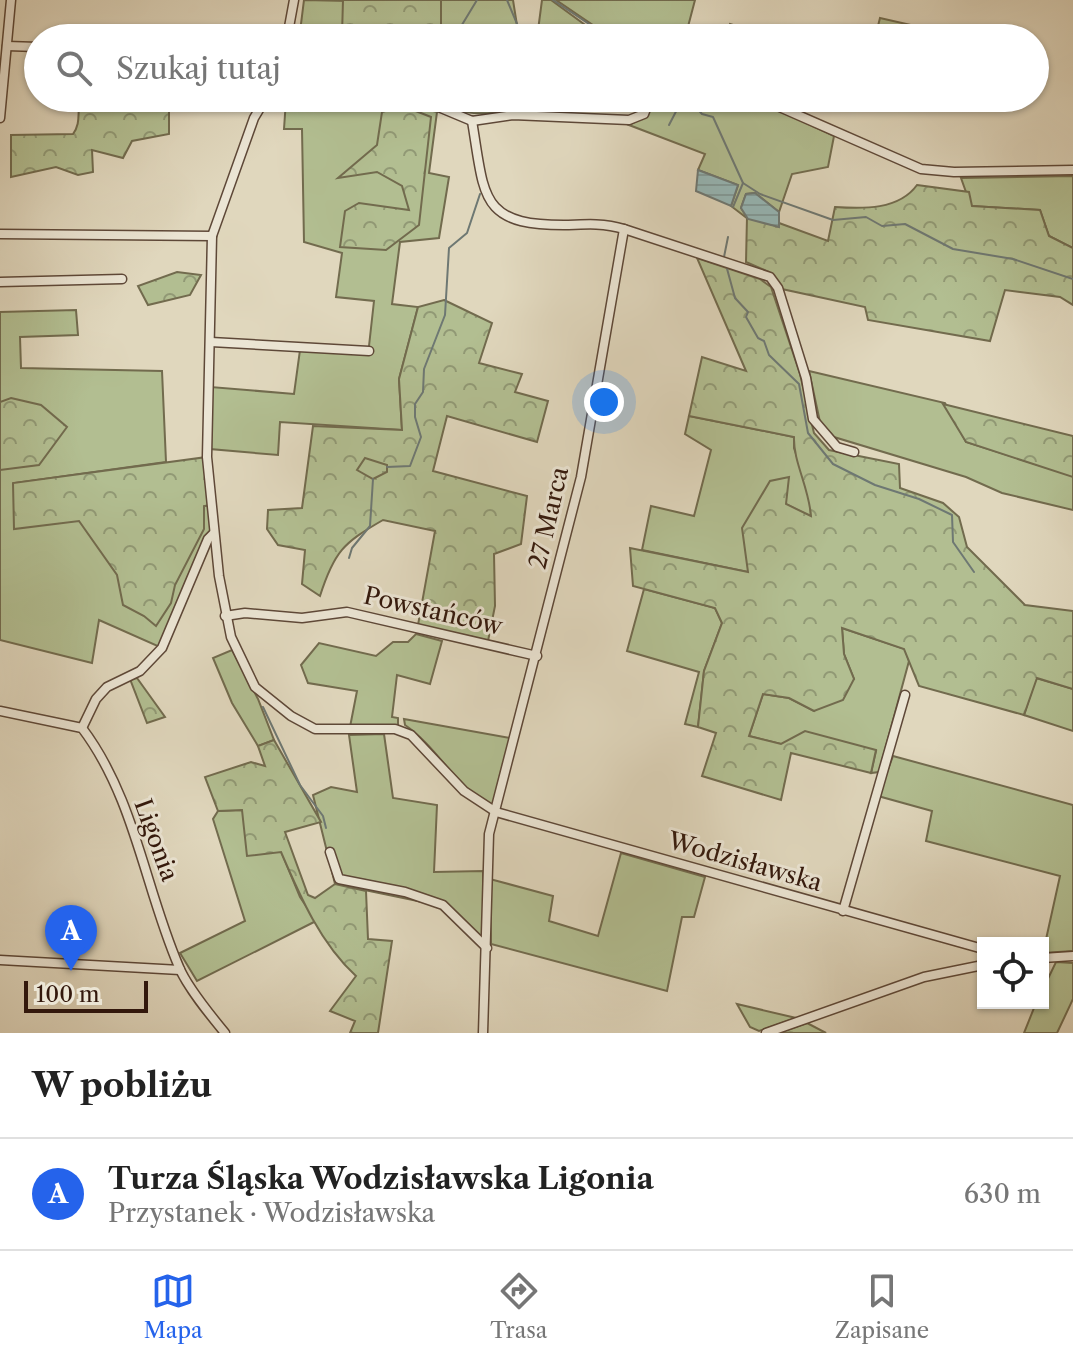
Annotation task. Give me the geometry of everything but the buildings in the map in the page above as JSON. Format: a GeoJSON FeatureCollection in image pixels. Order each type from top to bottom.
{"type":"FeatureCollection","features":[{"type":"Feature","properties":{"kind":"street"},"geometry":{"type":"LineString","coordinates":[[0,118],[11,0]]}},
{"type":"Feature","properties":{"kind":"street"},"geometry":{"type":"LineString","coordinates":[[290,24],[294,0]]}},
{"type":"Feature","properties":{"kind":"street"},"geometry":{"type":"LineString","coordinates":[[7,46],[24,47]]}},
{"type":"Feature","properties":{"kind":"street"},"geometry":{"type":"LineString","coordinates":[[258,112],[212,236],[207,457],[213,534],[225,616],[246,671],[268,700],[315,729],[395,729],[411,735],[464,791],[496,812],[489,834],[483,1033]]}},
{"type":"Feature","properties":{"kind":"street"},"geometry":{"type":"LineString","coordinates":[[450,112],[472,121],[513,115],[629,120],[645,112]]}},
{"type":"Feature","properties":{"kind":"street"},"geometry":{"type":"LineString","coordinates":[[791,112],[921,169],[954,172],[1073,170]]}},
{"type":"Feature","properties":{"kind":"street"},"geometry":{"type":"LineString","coordinates":[[472,121],[485,188],[495,210],[507,219],[530,225],[594,224],[624,229],[770,277],[778,288],[806,378],[813,419],[837,447],[854,452]]}},
{"type":"Feature","properties":{"kind":"street","name":"27 Marca"},"geometry":{"type":"LineString","coordinates":[[496,812],[581,477],[624,229]]}},
{"type":"Feature","properties":{"kind":"street"},"geometry":{"type":"LineString","coordinates":[[0,234],[212,236]]}},
{"type":"Feature","properties":{"kind":"street"},"geometry":{"type":"LineString","coordinates":[[0,282],[122,279]]}},
{"type":"Feature","properties":{"kind":"street"},"geometry":{"type":"LineString","coordinates":[[211,342],[369,351]]}},
{"type":"Feature","properties":{"kind":"street"},"geometry":{"type":"LineString","coordinates":[[0,711],[82,728],[96,699],[107,687],[140,671],[162,648],[213,534]]}},
{"type":"Feature","properties":{"kind":"street","name":"Powstańców"},"geometry":{"type":"LineString","coordinates":[[225,616],[245,613],[302,618],[347,612],[537,656]]}},
{"type":"Feature","properties":{"kind":"street"},"geometry":{"type":"LineString","coordinates":[[843,911],[905,695]]}},
{"type":"Feature","properties":{"kind":"street","name":"Ligonia"},"geometry":{"type":"LineString","coordinates":[[82,728],[110,775],[134,833],[180,970]]}},
{"type":"Feature","properties":{"kind":"street","name":"Wodzisławska"},"geometry":{"type":"LineString","coordinates":[[496,812],[977,947]]}},
{"type":"Feature","properties":{"kind":"street"},"geometry":{"type":"LineString","coordinates":[[330,852],[339,879],[405,892],[443,905],[487,948]]}},
{"type":"Feature","properties":{"kind":"street"},"geometry":{"type":"LineString","coordinates":[[1049,958],[1073,956]]}},
{"type":"Feature","properties":{"kind":"street"},"geometry":{"type":"LineString","coordinates":[[0,960],[180,970],[225,1033]]}},
{"type":"Feature","properties":{"kind":"street"},"geometry":{"type":"LineString","coordinates":[[766,1033],[924,977],[977,966]]}},
{"type":"Feature","properties":{"kind":"green space"},"geometry":{"type":"Polygon","coordinates":[[[304,0],[349,1],[348,24],[301,24],[304,0]]]}},
{"type":"Feature","properties":{"kind":"green space"},"geometry":{"type":"Polygon","coordinates":[[[343,0],[441,0],[441,24],[342,24],[343,0]]]}},
{"type":"Feature","properties":{"kind":"green space"},"geometry":{"type":"Polygon","coordinates":[[[437,0],[513,0],[517,24],[378,24],[437,0]]]}},
{"type":"Feature","properties":{"kind":"green space"},"geometry":{"type":"Polygon","coordinates":[[[542,0],[551,0],[584,24],[539,24],[542,0]]]}},
{"type":"Feature","properties":{"kind":"green space"},"geometry":{"type":"Polygon","coordinates":[[[556,0],[695,0],[689,24],[591,24],[556,0]]]}},
{"type":"Feature","properties":{"kind":"green space"},"geometry":{"type":"Polygon","coordinates":[[[880,18],[906,24],[878,24],[880,18]]]}},
{"type":"Feature","properties":{"kind":"green space"},"geometry":{"type":"Polygon","coordinates":[[[78,112],[169,112],[169,134],[132,141],[123,158],[92,150],[93,172],[78,175],[56,167],[11,177],[11,135],[73,134],[78,112]]]}},
{"type":"Feature","properties":{"kind":"green space"},"geometry":{"type":"Polygon","coordinates":[[[285,112],[437,112],[429,173],[449,177],[439,238],[400,242],[392,304],[418,307],[399,379],[402,430],[280,422],[278,455],[210,449],[211,387],[294,394],[300,350],[368,355],[374,301],[336,297],[342,253],[304,242],[302,129],[284,129],[285,112]]]}},
{"type":"Feature","properties":{"kind":"green space"},"geometry":{"type":"Polygon","coordinates":[[[382,112],[418,112],[431,117],[419,225],[386,250],[340,247],[345,211],[359,203],[409,210],[402,186],[377,172],[338,178],[377,145],[382,112]]]}},
{"type":"Feature","properties":{"kind":"green space"},"geometry":{"type":"Polygon","coordinates":[[[648,112],[783,112],[834,136],[828,167],[792,174],[779,212],[755,193],[746,194],[741,208],[748,219],[731,206],[738,185],[698,170],[705,154],[629,125],[648,112]]]}},
{"type":"Feature","properties":{"kind":"green space"},"geometry":{"type":"Polygon","coordinates":[[[1073,176],[1073,248],[1049,236],[1040,210],[971,206],[961,178],[1073,176]]]}},
{"type":"Feature","properties":{"kind":"green space"},"geometry":{"type":"Polygon","coordinates":[[[917,185],[969,192],[972,206],[1040,210],[1049,236],[1073,248],[1073,305],[1060,297],[1005,290],[990,341],[868,320],[865,307],[782,289],[769,272],[746,262],[747,217],[779,227],[779,223],[828,241],[835,207],[880,206],[901,199],[917,185]]]}},
{"type":"Feature","properties":{"kind":"green space"},"geometry":{"type":"Polygon","coordinates":[[[697,258],[760,279],[771,287],[800,374],[814,433],[829,450],[899,464],[900,488],[943,503],[959,517],[967,547],[1025,605],[1073,611],[1073,689],[1037,678],[1024,715],[919,686],[904,649],[842,628],[844,654],[854,679],[843,700],[814,711],[789,698],[763,694],[749,736],[781,744],[805,731],[876,750],[871,773],[791,753],[781,800],[702,776],[716,733],[698,727],[704,671],[722,623],[715,608],[633,586],[630,548],[748,572],[742,528],[770,481],[789,477],[786,504],[811,516],[794,437],[689,416],[702,357],[746,371],[697,258]]]}},
{"type":"Feature","properties":{"kind":"green space"},"geometry":{"type":"Polygon","coordinates":[[[177,272],[201,275],[190,295],[148,305],[138,286],[177,272]]]}},
{"type":"Feature","properties":{"kind":"green space"},"geometry":{"type":"Polygon","coordinates":[[[444,300],[492,323],[479,363],[522,374],[515,392],[548,401],[537,442],[447,416],[433,471],[527,496],[521,544],[494,554],[495,606],[488,641],[418,625],[435,531],[383,520],[358,535],[342,550],[330,569],[320,596],[302,584],[305,550],[278,545],[267,529],[268,510],[302,508],[313,426],[402,430],[399,379],[418,307],[444,300]]]}},
{"type":"Feature","properties":{"kind":"green space"},"geometry":{"type":"Polygon","coordinates":[[[76,310],[78,335],[20,337],[21,368],[162,371],[166,462],[14,483],[14,528],[211,505],[213,534],[162,648],[99,620],[92,663],[0,640],[0,312],[76,310]]]}},
{"type":"Feature","properties":{"kind":"green space"},"geometry":{"type":"Polygon","coordinates":[[[809,371],[945,403],[966,442],[1073,476],[1073,510],[1002,493],[966,477],[834,437],[820,422],[809,371]]]}},
{"type":"Feature","properties":{"kind":"green space"},"geometry":{"type":"Polygon","coordinates":[[[11,398],[41,405],[67,427],[39,465],[0,470],[0,402],[11,398]]]}},
{"type":"Feature","properties":{"kind":"green space"},"geometry":{"type":"Polygon","coordinates":[[[943,404],[1073,436],[1073,477],[966,442],[943,404]]]}},
{"type":"Feature","properties":{"kind":"green space"},"geometry":{"type":"Polygon","coordinates":[[[689,416],[794,437],[794,448],[809,492],[811,517],[786,504],[748,572],[642,550],[651,506],[694,516],[711,450],[685,434],[689,416]]]}},
{"type":"Feature","properties":{"kind":"green space"},"geometry":{"type":"Polygon","coordinates":[[[207,457],[211,505],[204,506],[204,529],[175,585],[171,603],[156,626],[123,605],[117,575],[79,521],[14,529],[13,483],[207,457]]]}},
{"type":"Feature","properties":{"kind":"green space"},"geometry":{"type":"Polygon","coordinates":[[[365,458],[387,465],[387,472],[373,479],[357,470],[365,458]]]}},
{"type":"Feature","properties":{"kind":"green space"},"geometry":{"type":"Polygon","coordinates":[[[644,589],[715,608],[722,623],[704,671],[698,727],[685,724],[699,672],[627,651],[644,589]]]}},
{"type":"Feature","properties":{"kind":"green space"},"geometry":{"type":"Polygon","coordinates":[[[842,628],[905,649],[909,661],[879,772],[871,773],[876,751],[781,744],[749,736],[763,694],[789,698],[814,711],[854,679],[844,654],[842,628]]]}},
{"type":"Feature","properties":{"kind":"green space"},"geometry":{"type":"Polygon","coordinates":[[[416,634],[442,641],[430,684],[397,675],[392,717],[398,718],[398,725],[350,727],[357,691],[308,683],[301,665],[319,643],[376,656],[393,642],[408,642],[416,634]]]}},
{"type":"Feature","properties":{"kind":"green space"},"geometry":{"type":"Polygon","coordinates":[[[232,650],[258,699],[274,740],[258,746],[232,703],[213,658],[232,650]]]}},
{"type":"Feature","properties":{"kind":"green space"},"geometry":{"type":"Polygon","coordinates":[[[137,678],[165,717],[147,723],[130,679],[137,678]]]}},
{"type":"Feature","properties":{"kind":"green space"},"geometry":{"type":"Polygon","coordinates":[[[1036,678],[1073,689],[1073,731],[1024,715],[1036,678]]]}},
{"type":"Feature","properties":{"kind":"green space"},"geometry":{"type":"Polygon","coordinates":[[[404,719],[510,738],[495,810],[470,792],[428,745],[405,725],[404,719]]]}},
{"type":"Feature","properties":{"kind":"green space"},"geometry":{"type":"Polygon","coordinates":[[[384,734],[393,798],[437,805],[434,872],[483,871],[483,945],[437,905],[335,884],[313,795],[331,787],[357,792],[349,735],[384,734]]]}},
{"type":"Feature","properties":{"kind":"green space"},"geometry":{"type":"Polygon","coordinates":[[[274,740],[321,822],[285,832],[308,895],[315,898],[335,884],[366,891],[368,939],[392,941],[378,1033],[350,1033],[355,1021],[330,1011],[356,976],[321,934],[281,852],[247,856],[242,810],[218,811],[205,777],[251,762],[265,766],[258,746],[274,740]]]}},
{"type":"Feature","properties":{"kind":"green space"},"geometry":{"type":"Polygon","coordinates":[[[893,756],[1073,805],[1073,951],[1049,953],[1049,937],[1047,937],[1060,876],[926,841],[932,811],[878,796],[893,756]]]}},
{"type":"Feature","properties":{"kind":"green space"},"geometry":{"type":"Polygon","coordinates":[[[242,810],[281,851],[300,897],[316,921],[197,981],[180,953],[245,921],[213,819],[218,811],[242,810]]]}},
{"type":"Feature","properties":{"kind":"green space"},"geometry":{"type":"Polygon","coordinates":[[[621,853],[705,877],[694,917],[682,917],[667,991],[491,944],[490,879],[553,896],[549,921],[598,936],[621,853]]]}},
{"type":"Feature","properties":{"kind":"green space"},"geometry":{"type":"Polygon","coordinates":[[[1056,962],[1073,963],[1073,999],[1057,1033],[1024,1033],[1034,1009],[1049,1009],[1049,977],[1056,962]]]}},
{"type":"Feature","properties":{"kind":"green space"},"geometry":{"type":"Polygon","coordinates":[[[737,1004],[796,1018],[759,1031],[750,1027],[737,1004]]]}},
{"type":"Feature","properties":{"kind":"green space"},"geometry":{"type":"Polygon","coordinates":[[[807,1023],[826,1033],[778,1033],[807,1023]]]}},
{"type":"Feature","properties":{"kind":"water"},"geometry":{"type":"Polygon","coordinates":[[[698,170],[738,185],[731,206],[696,191],[698,170]]]}},
{"type":"Feature","properties":{"kind":"water"},"geometry":{"type":"Polygon","coordinates":[[[755,193],[779,212],[779,227],[748,219],[741,208],[746,194],[755,193]]]}},
{"type":"Feature","properties":{"kind":"waterway"},"geometry":{"type":"LineString","coordinates":[[462,24],[477,0]]}},
{"type":"Feature","properties":{"kind":"waterway"},"geometry":{"type":"LineString","coordinates":[[507,0],[517,24]]}},
{"type":"Feature","properties":{"kind":"waterway"},"geometry":{"type":"LineString","coordinates":[[553,0],[589,24]]}},
{"type":"Feature","properties":{"kind":"waterway"},"geometry":{"type":"LineString","coordinates":[[669,125],[676,112]]}},
{"type":"Feature","properties":{"kind":"waterway"},"geometry":{"type":"LineString","coordinates":[[700,112],[713,117],[743,183],[760,194],[833,220],[866,217],[882,226],[905,224],[953,249],[1013,259],[1073,279]]}},
{"type":"Feature","properties":{"kind":"waterway"},"geometry":{"type":"LineString","coordinates":[[733,207],[743,183]]}},
{"type":"Feature","properties":{"kind":"waterway"},"geometry":{"type":"LineString","coordinates":[[387,467],[410,466],[421,437],[415,404],[423,392],[424,369],[445,315],[449,248],[467,233],[480,194]]}},
{"type":"Feature","properties":{"kind":"waterway"},"geometry":{"type":"LineString","coordinates":[[724,257],[728,237]]}},
{"type":"Feature","properties":{"kind":"waterway"},"geometry":{"type":"LineString","coordinates":[[726,265],[735,298],[748,312],[746,317],[758,338],[764,341],[769,355],[799,384],[808,433],[833,464],[875,485],[919,499],[952,515],[953,542],[974,572]]}},
{"type":"Feature","properties":{"kind":"waterway"},"geometry":{"type":"LineString","coordinates":[[349,558],[352,548],[370,526],[373,479]]}},
{"type":"Feature","properties":{"kind":"waterway"},"geometry":{"type":"LineString","coordinates":[[263,707],[300,785],[323,816],[326,828]]}},
{"type":"Feature","properties":{"kind":"place","name":"Turza Śląska Wodzisławska Ligonia"},"geometry":{"type":"Point","coordinates":[71,971]}}]}
